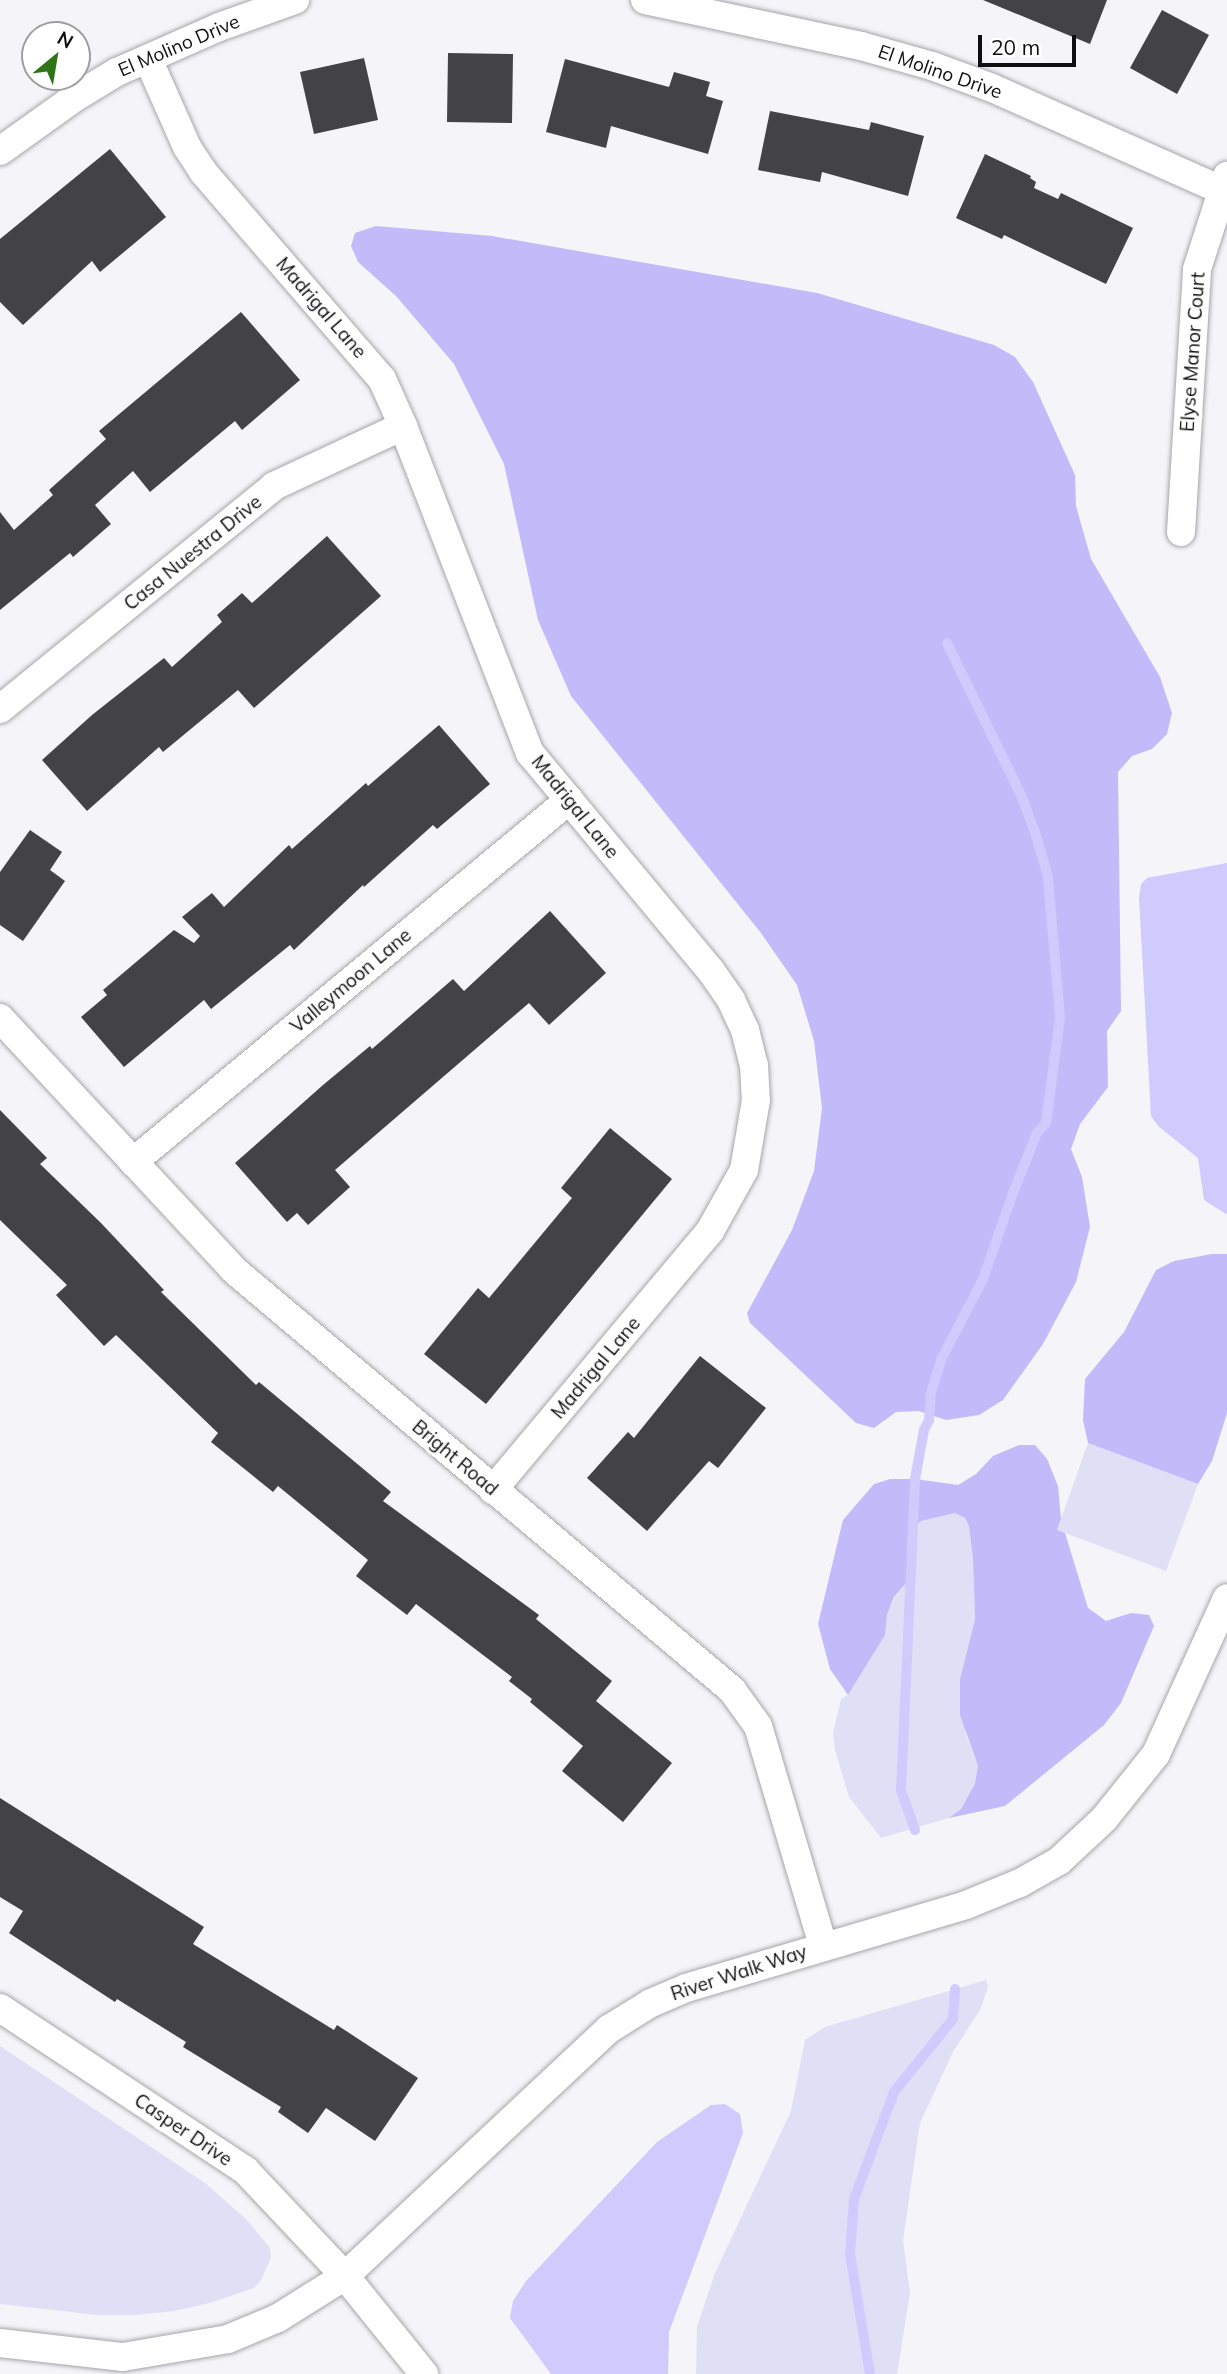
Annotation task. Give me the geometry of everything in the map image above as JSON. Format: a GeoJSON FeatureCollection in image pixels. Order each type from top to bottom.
{"type":"FeatureCollection","features":[{"type":"Feature","properties":{"kind":"street","name":"El Molino Drive"},"geometry":{"type":"LineString","coordinates":[[0,151],[74,98],[117,72],[219,27],[295,0]]}},
{"type":"Feature","properties":{"kind":"street","name":"El Molino Drive"},"geometry":{"type":"LineString","coordinates":[[645,0],[848,43],[932,66],[1224,183]]}},
{"type":"Feature","properties":{"kind":"street","name":"Madrigal Lane"},"geometry":{"type":"LineString","coordinates":[[148,59],[187,147],[204,173],[382,379],[403,426],[530,753],[711,971],[731,1000],[745,1030],[754,1065],[755,1112],[744,1170],[710,1231],[494,1490]]}},
{"type":"Feature","properties":{"kind":"street","name":"Elyse Manor Court"},"geometry":{"type":"LineString","coordinates":[[1181,532],[1197,269],[1224,183]]}},
{"type":"Feature","properties":{"kind":"street","name":"Casa Nuestra Drive"},"geometry":{"type":"LineString","coordinates":[[0,709],[274,486],[403,426]]}},
{"type":"Feature","properties":{"kind":"street","name":"Valleymoon Lane"},"geometry":{"type":"LineString","coordinates":[[133,1162],[569,800]]}},
{"type":"Feature","properties":{"kind":"street","name":"Bright Road"},"geometry":{"type":"LineString","coordinates":[[0,1018],[235,1271],[732,1690],[758,1726],[823,1945]]}},
{"type":"Feature","properties":{"kind":"street","name":"River Walk Way"},"geometry":{"type":"LineString","coordinates":[[0,2343],[123,2357],[228,2339],[278,2318],[345,2276],[609,2029],[652,2003],[686,1988],[823,1945],[966,1905],[1020,1883],[1059,1861],[1104,1819],[1156,1754],[1227,1598]]}},
{"type":"Feature","properties":{"kind":"street","name":"Casper Drive"},"geometry":{"type":"LineString","coordinates":[[0,2008],[246,2171],[345,2276],[424,2374]]}},
{"type":"Feature","properties":{"kind":"shaded area"},"geometry":{"type":"Polygon","coordinates":[[[376,226],[492,236],[817,293],[994,345],[1015,357],[1033,382],[1075,475],[1076,506],[1091,559],[1160,677],[1172,713],[1167,734],[1152,749],[1132,756],[1118,772],[1121,1011],[1107,1031],[1108,1087],[1080,1124],[1071,1149],[1082,1177],[1090,1227],[1076,1282],[1043,1344],[1003,1400],[979,1415],[946,1420],[919,1411],[896,1412],[874,1428],[856,1423],[750,1323],[747,1313],[792,1230],[814,1171],[822,1108],[814,1041],[797,985],[761,933],[571,696],[538,620],[504,464],[454,364],[396,296],[358,262],[351,246],[355,233],[376,226]]]}},
{"type":"Feature","properties":{"kind":"shaded area"},"geometry":{"type":"Polygon","coordinates":[[[1227,863],[1226,1214],[1204,1200],[1198,1158],[1158,1126],[1151,1116],[1139,898],[1141,884],[1147,878],[1227,863]]]}},
{"type":"Feature","properties":{"kind":"shaded area"},"geometry":{"type":"Polygon","coordinates":[[[1227,1254],[1227,1413],[1212,1461],[1198,1484],[1088,1443],[1083,1420],[1085,1379],[1124,1332],[1156,1270],[1174,1261],[1227,1254]]]}},
{"type":"Feature","properties":{"kind":"shaded area"},"geometry":{"type":"Polygon","coordinates":[[[1088,1443],[1198,1484],[1166,1571],[1057,1530],[1088,1443]]]}},
{"type":"Feature","properties":{"kind":"shaded area"},"geometry":{"type":"Polygon","coordinates":[[[1019,1445],[1035,1445],[1047,1459],[1058,1486],[1061,1519],[1057,1530],[1065,1533],[1088,1608],[1106,1621],[1131,1613],[1149,1615],[1154,1626],[1121,1703],[1104,1725],[1005,1806],[949,1818],[961,1809],[975,1783],[978,1766],[960,1715],[960,1679],[975,1619],[973,1559],[969,1526],[965,1518],[955,1513],[921,1521],[913,1528],[909,1580],[894,1597],[887,1615],[885,1635],[848,1695],[830,1669],[818,1624],[843,1520],[874,1484],[890,1479],[915,1479],[958,1485],[976,1474],[993,1456],[1019,1445]]]}},
{"type":"Feature","properties":{"kind":"shaded area"},"geometry":{"type":"Polygon","coordinates":[[[955,1513],[965,1518],[969,1525],[973,1559],[975,1619],[960,1679],[966,1735],[978,1766],[975,1782],[961,1809],[949,1818],[881,1838],[849,1797],[835,1750],[833,1733],[841,1699],[848,1695],[885,1635],[887,1615],[895,1597],[909,1580],[913,1528],[921,1521],[955,1513]]]}},
{"type":"Feature","properties":{"kind":"shaded area"},"geometry":{"type":"Polygon","coordinates":[[[986,1980],[988,1987],[980,2010],[953,2052],[920,2123],[903,2241],[910,2293],[897,2374],[696,2374],[697,2327],[715,2273],[791,2111],[805,2040],[825,2027],[986,1980]]]}},
{"type":"Feature","properties":{"kind":"shaded area"},"geometry":{"type":"Polygon","coordinates":[[[0,2046],[205,2183],[247,2220],[270,2248],[271,2258],[261,2280],[254,2288],[175,2311],[135,2315],[97,2315],[0,2304],[0,2046]]]}},
{"type":"Feature","properties":{"kind":"shaded area"},"geometry":{"type":"Polygon","coordinates":[[[725,2104],[740,2114],[743,2133],[669,2332],[668,2374],[551,2374],[510,2318],[513,2301],[526,2281],[657,2142],[711,2105],[725,2104]]]}},
{"type":"Feature","properties":{"kind":"building"},"geometry":{"type":"Polygon","coordinates":[[[983,0],[1107,0],[1090,44],[983,0]]]}},
{"type":"Feature","properties":{"kind":"building"},"geometry":{"type":"Polygon","coordinates":[[[1162,10],[1209,35],[1177,94],[1130,68],[1162,10]]]}},
{"type":"Feature","properties":{"kind":"building"},"geometry":{"type":"Polygon","coordinates":[[[448,53],[513,54],[512,123],[447,122],[448,53]]]}},
{"type":"Feature","properties":{"kind":"building"},"geometry":{"type":"Polygon","coordinates":[[[364,58],[378,120],[314,134],[300,72],[364,58]]]}},
{"type":"Feature","properties":{"kind":"building"},"geometry":{"type":"Polygon","coordinates":[[[565,59],[669,87],[674,72],[710,82],[706,96],[723,101],[708,154],[611,126],[606,148],[546,132],[565,59]]]}},
{"type":"Feature","properties":{"kind":"building"},"geometry":{"type":"Polygon","coordinates":[[[770,111],[869,130],[871,122],[924,136],[908,196],[822,172],[820,182],[758,170],[770,111]]]}},
{"type":"Feature","properties":{"kind":"building"},"geometry":{"type":"Polygon","coordinates":[[[110,149],[166,217],[100,272],[92,261],[23,325],[0,302],[0,239],[110,149]]]}},
{"type":"Feature","properties":{"kind":"building"},"geometry":{"type":"Polygon","coordinates":[[[985,154],[1031,176],[1036,182],[1034,188],[1058,199],[1061,193],[1133,228],[1106,284],[1004,235],[1002,239],[956,218],[985,154]]]}},
{"type":"Feature","properties":{"kind":"building"},"geometry":{"type":"Polygon","coordinates":[[[241,312],[300,380],[242,430],[235,421],[150,492],[133,471],[95,505],[111,524],[73,557],[70,553],[0,610],[0,512],[14,530],[53,495],[49,490],[106,439],[99,431],[241,312]]]}},
{"type":"Feature","properties":{"kind":"building"},"geometry":{"type":"Polygon","coordinates":[[[327,536],[381,596],[254,708],[238,690],[163,752],[159,747],[87,811],[42,760],[92,715],[164,658],[172,667],[222,622],[217,615],[242,593],[252,603],[327,536]]]}},
{"type":"Feature","properties":{"kind":"building"},"geometry":{"type":"Polygon","coordinates":[[[439,725],[490,784],[437,829],[433,825],[364,887],[363,885],[294,950],[290,945],[211,1009],[204,1000],[124,1067],[81,1017],[107,995],[103,990],[174,930],[194,943],[200,936],[182,917],[212,893],[224,907],[289,845],[292,849],[366,783],[368,786],[439,725]]]}},
{"type":"Feature","properties":{"kind":"building"},"geometry":{"type":"Polygon","coordinates":[[[30,830],[62,852],[50,870],[65,881],[23,941],[0,925],[0,872],[30,830]]]}},
{"type":"Feature","properties":{"kind":"building"},"geometry":{"type":"Polygon","coordinates":[[[550,911],[606,973],[549,1025],[529,1003],[335,1170],[350,1187],[308,1225],[297,1213],[287,1222],[235,1163],[323,1085],[370,1046],[372,1049],[453,979],[464,991],[550,911]]]}},
{"type":"Feature","properties":{"kind":"building"},"geometry":{"type":"Polygon","coordinates":[[[0,1110],[47,1158],[40,1164],[101,1223],[164,1290],[161,1292],[256,1385],[259,1382],[391,1492],[383,1501],[539,1615],[536,1619],[612,1681],[596,1701],[672,1763],[623,1822],[562,1771],[583,1746],[530,1702],[532,1699],[509,1681],[512,1677],[416,1604],[407,1615],[356,1576],[368,1560],[278,1486],[273,1492],[211,1442],[218,1433],[116,1335],[104,1346],[56,1295],[67,1285],[0,1220],[0,1110]]]}},
{"type":"Feature","properties":{"kind":"building"},"geometry":{"type":"Polygon","coordinates":[[[610,1128],[672,1179],[486,1404],[424,1354],[478,1288],[489,1298],[572,1198],[561,1188],[610,1128]]]}},
{"type":"Feature","properties":{"kind":"building"},"geometry":{"type":"Polygon","coordinates":[[[700,1356],[766,1408],[718,1468],[709,1461],[647,1531],[587,1478],[628,1432],[634,1438],[700,1356]]]}},
{"type":"Feature","properties":{"kind":"building"},"geometry":{"type":"Polygon","coordinates":[[[0,1798],[204,1927],[193,1944],[334,2030],[337,2025],[418,2078],[375,2141],[326,2108],[308,2133],[278,2112],[281,2107],[183,2047],[186,2042],[117,1999],[115,2002],[9,1933],[23,1911],[0,1897],[0,1798]]]}},
{"type":"Feature","properties":{"kind":"waterway"},"geometry":{"type":"LineString","coordinates":[[915,1830],[901,1790],[915,1479],[924,1430],[929,1420],[931,1393],[942,1358],[983,1279],[1037,1133],[1046,1123],[1060,1018],[1048,877],[1038,841],[1022,797],[947,643]]}},
{"type":"Feature","properties":{"kind":"waterway"},"geometry":{"type":"LineString","coordinates":[[870,2374],[850,2254],[854,2199],[894,2092],[953,2019],[955,1989]]}}]}
